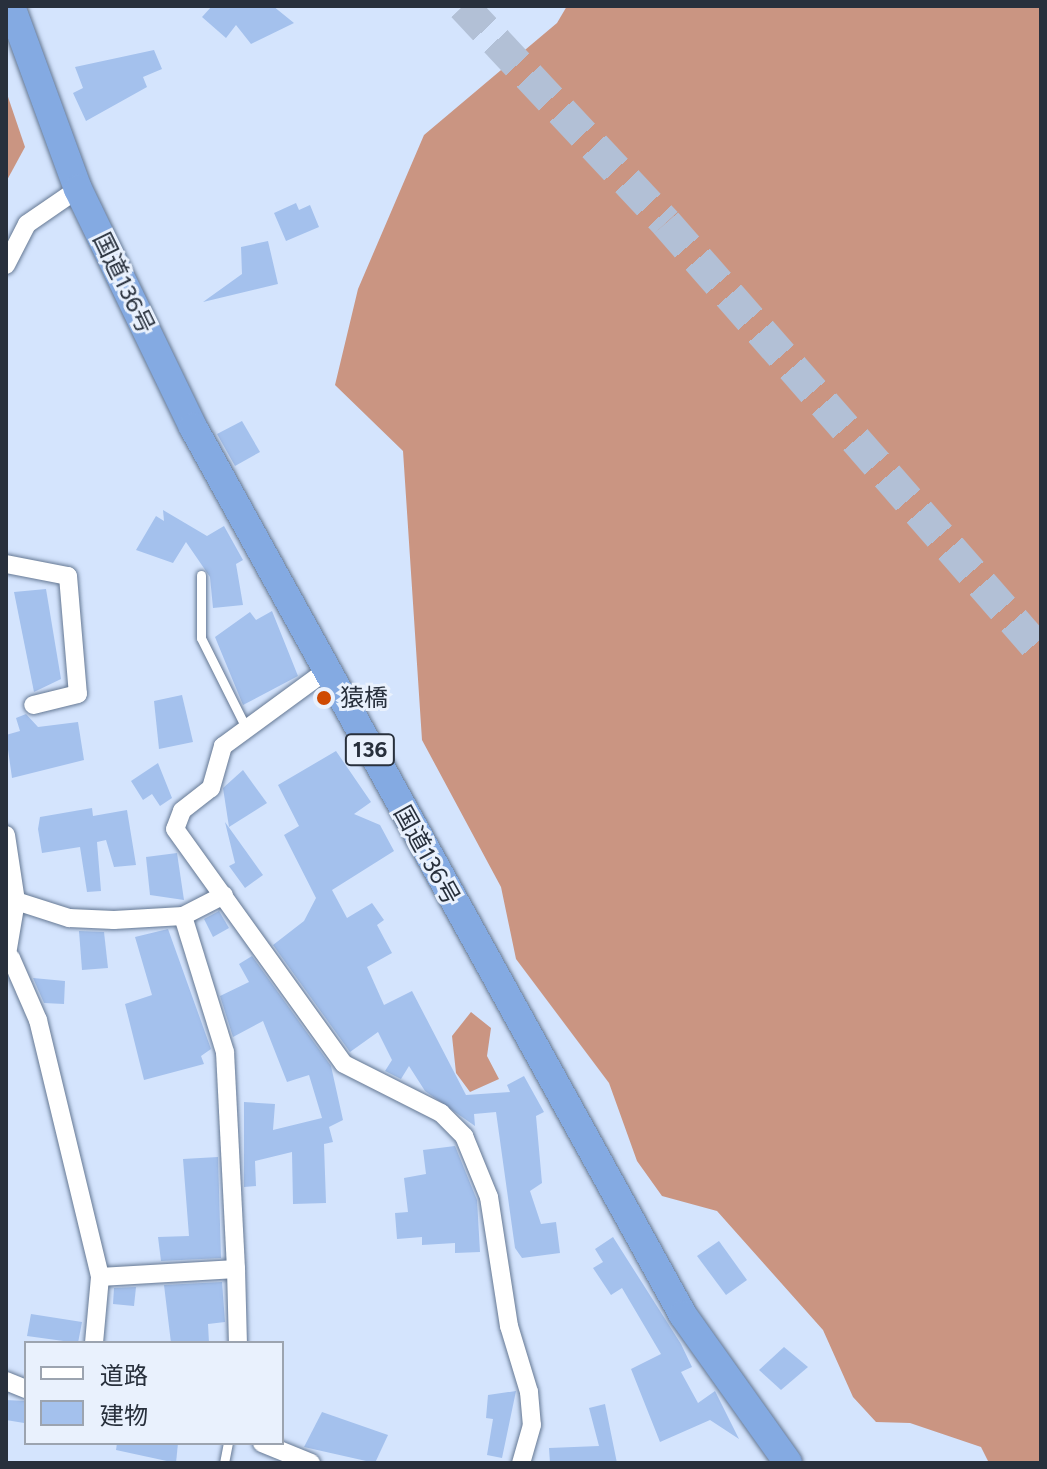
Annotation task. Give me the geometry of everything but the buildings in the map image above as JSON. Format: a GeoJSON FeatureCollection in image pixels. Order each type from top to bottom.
{"type":"FeatureCollection","features":[{"type":"Feature","properties":{"kind":"highway","name":"国道136号"},"geometry":{"type":"LineString","coordinates":[[11,6],[78,189],[193,427],[683,1315],[788,1463]]}},
{"type":"Feature","properties":{"kind":"street"},"geometry":{"type":"LineString","coordinates":[[6,265],[27,224],[78,189]]}},
{"type":"Feature","properties":{"kind":"street"},"geometry":{"type":"LineString","coordinates":[[6,564],[68,576],[78,694],[33,705]]}},
{"type":"Feature","properties":{"kind":"street"},"geometry":{"type":"LineString","coordinates":[[327,670],[219,751],[211,788],[182,811],[175,829],[344,1064],[441,1113],[474,1154],[532,1411],[521,1463]]}},
{"type":"Feature","properties":{"kind":"street"},"geometry":{"type":"LineString","coordinates":[[6,835],[16,901],[9,959],[38,1020],[100,1277],[94,1341]]}},
{"type":"Feature","properties":{"kind":"street"},"geometry":{"type":"LineString","coordinates":[[16,901],[69,918],[183,916],[224,895]]}},
{"type":"Feature","properties":{"kind":"street"},"geometry":{"type":"LineString","coordinates":[[183,916],[225,1052],[238,1341]]}},
{"type":"Feature","properties":{"kind":"street"},"geometry":{"type":"LineString","coordinates":[[100,1277],[236,1269]]}},
{"type":"Feature","properties":{"kind":"street"},"geometry":{"type":"LineString","coordinates":[[267,1445],[311,1463]]}},
{"type":"Feature","properties":{"kind":"lane"},"geometry":{"type":"LineString","coordinates":[[201,575],[201,638],[246,728]]}},
{"type":"Feature","properties":{"kind":"shaded area"},"geometry":{"type":"Polygon","coordinates":[[[567,6],[1041,6],[1041,1463],[989,1463],[981,1447],[910,1423],[876,1422],[853,1397],[823,1330],[717,1211],[662,1196],[637,1161],[609,1083],[516,959],[501,887],[422,740],[403,451],[335,385],[358,289],[424,135],[557,23],[567,6]]]}},
{"type":"Feature","properties":{"kind":"shaded area"},"geometry":{"type":"Polygon","coordinates":[[[6,91],[25,147],[6,182],[6,91]]]}},
{"type":"Feature","properties":{"kind":"shaded area"},"geometry":{"type":"Polygon","coordinates":[[[471,1012],[491,1028],[487,1056],[499,1079],[470,1092],[456,1073],[452,1036],[471,1012]]]}},
{"type":"Feature","properties":{"kind":"tunnel"},"geometry":{"type":"LineString","coordinates":[[463,6],[666,223],[1041,652]]}},
{"type":"Feature","properties":{"kind":"place","name":"猿橋"},"geometry":{"type":"Point","coordinates":[324,698]}}]}
